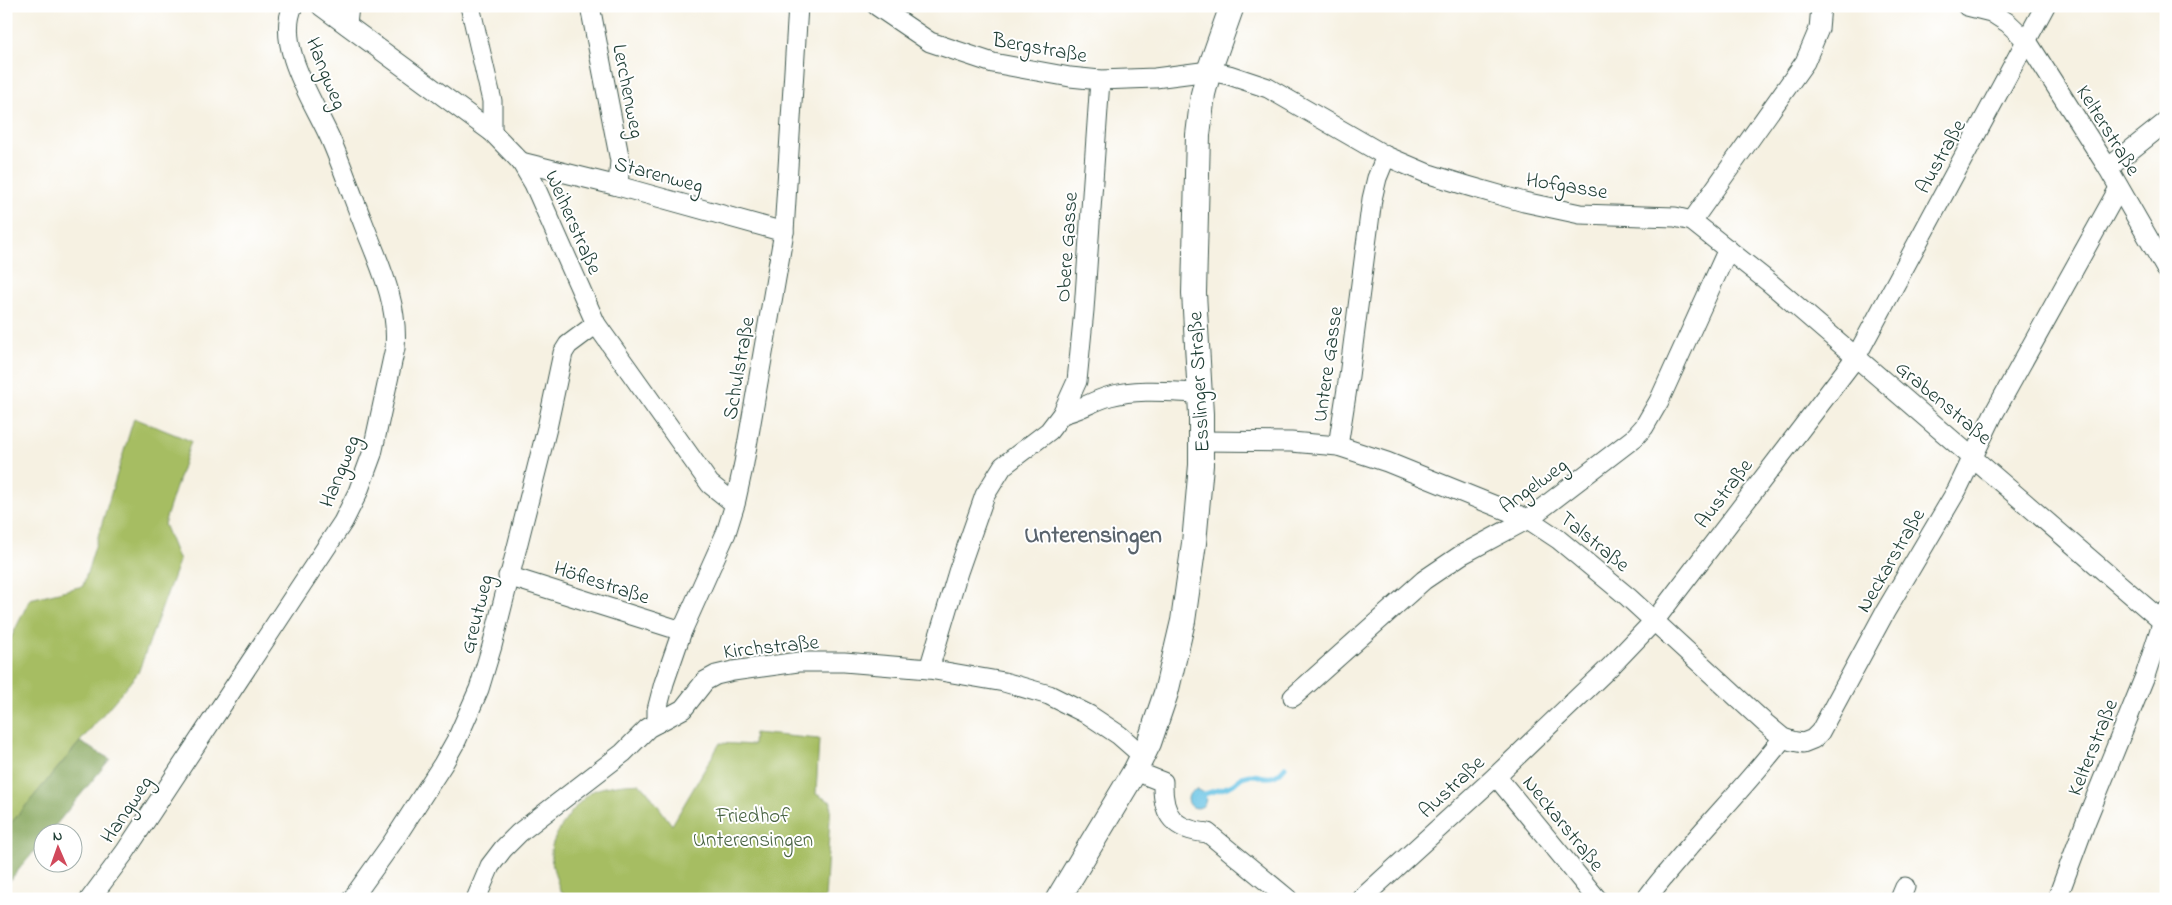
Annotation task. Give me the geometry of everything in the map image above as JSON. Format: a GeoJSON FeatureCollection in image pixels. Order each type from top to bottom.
{"type":"FeatureCollection","features":[{"type":"Feature","properties":{"kind":"street","name":"Hangweg"},"geometry":{"type":"LineString","coordinates":[[90,899],[130,843],[343,522],[367,472],[377,438],[395,348],[394,308],[384,277],[330,139],[294,60],[287,27],[293,6]]}},
{"type":"Feature","properties":{"kind":"street","name":"Weiherstraße"},"geometry":{"type":"LineString","coordinates":[[321,6],[492,132],[521,162],[534,184],[596,324],[710,484],[735,504]]}},
{"type":"Feature","properties":{"kind":"street"},"geometry":{"type":"LineString","coordinates":[[346,25],[349,6]]}},
{"type":"Feature","properties":{"kind":"street"},"geometry":{"type":"LineString","coordinates":[[470,6],[492,101],[492,132]]}},
{"type":"Feature","properties":{"kind":"street","name":"Lerchenweg"},"geometry":{"type":"LineString","coordinates":[[590,6],[620,161],[618,186]]}},
{"type":"Feature","properties":{"kind":"street","name":"Schulstraße"},"geometry":{"type":"LineString","coordinates":[[657,723],[657,710],[664,683],[682,631],[719,552],[735,504],[768,335],[784,232],[798,6]]}},
{"type":"Feature","properties":{"kind":"street","name":"Bergstraße"},"geometry":{"type":"LineString","coordinates":[[877,6],[930,42],[960,54],[1017,68],[1100,80],[1155,78],[1209,71]]}},
{"type":"Feature","properties":{"kind":"street","name":"Esslinger Straße"},"geometry":{"type":"LineString","coordinates":[[1058,899],[1139,764],[1163,701],[1183,621],[1200,492],[1202,441],[1194,322],[1196,181],[1200,115],[1209,71],[1232,6]]}},
{"type":"Feature","properties":{"kind":"street"},"geometry":{"type":"LineString","coordinates":[[1692,221],[1805,62],[1819,29],[1820,6]]}},
{"type":"Feature","properties":{"kind":"street"},"geometry":{"type":"LineString","coordinates":[[1967,6],[1991,12],[2008,23],[2027,41]]}},
{"type":"Feature","properties":{"kind":"street","name":"Austraße"},"geometry":{"type":"LineString","coordinates":[[1361,899],[1496,776],[1611,666],[1655,620],[1856,357],[2045,6]]}},
{"type":"Feature","properties":{"kind":"street","name":"Kelterstraße"},"geometry":{"type":"LineString","coordinates":[[2027,41],[2108,168],[2166,269]]}},
{"type":"Feature","properties":{"kind":"street","name":"Hofgasse"},"geometry":{"type":"LineString","coordinates":[[1209,71],[1248,80],[1268,88],[1386,156],[1426,173],[1524,202],[1580,214],[1675,218],[1692,221]]}},
{"type":"Feature","properties":{"kind":"street","name":"Obere Gasse"},"geometry":{"type":"LineString","coordinates":[[929,669],[958,572],[985,495],[1003,466],[1049,432],[1062,414],[1073,392],[1080,370],[1100,80]]}},
{"type":"Feature","properties":{"kind":"street"},"geometry":{"type":"LineString","coordinates":[[2108,168],[2166,122]]}},
{"type":"Feature","properties":{"kind":"street","name":"Untere Gasse"},"geometry":{"type":"LineString","coordinates":[[1202,441],[1291,442],[1338,446],[1372,199],[1377,178],[1386,156]]}},
{"type":"Feature","properties":{"kind":"street","name":"Starenweg"},"geometry":{"type":"LineString","coordinates":[[521,162],[618,186],[784,232]]}},
{"type":"Feature","properties":{"kind":"street","name":"Neckarstraße"},"geometry":{"type":"LineString","coordinates":[[1784,738],[1803,743],[1813,739],[1820,732],[1885,612],[1957,490],[1998,407],[2119,188]]}},
{"type":"Feature","properties":{"kind":"street","name":"Grabenstraße"},"geometry":{"type":"LineString","coordinates":[[1692,221],[1770,283],[2164,616]]}},
{"type":"Feature","properties":{"kind":"street","name":"Angelweg"},"geometry":{"type":"LineString","coordinates":[[1293,697],[1424,580],[1461,555],[1528,519],[1628,443],[1644,427],[1659,401],[1728,249]]}},
{"type":"Feature","properties":{"kind":"street","name":"Greutweg"},"geometry":{"type":"LineString","coordinates":[[352,899],[402,828],[456,739],[484,672],[492,646],[564,353],[568,345],[596,324]]}},
{"type":"Feature","properties":{"kind":"street"},"geometry":{"type":"LineString","coordinates":[[1062,414],[1077,411],[1108,397],[1130,392],[1200,394]]}},
{"type":"Feature","properties":{"kind":"street","name":"Talstraße"},"geometry":{"type":"LineString","coordinates":[[1338,446],[1388,462],[1528,519],[1558,538],[1655,620],[1754,713],[1784,738]]}},
{"type":"Feature","properties":{"kind":"street","name":"Höflestraße"},"geometry":{"type":"LineString","coordinates":[[508,576],[682,631]]}},
{"type":"Feature","properties":{"kind":"street","name":"Kelterstraße"},"geometry":{"type":"LineString","coordinates":[[2057,899],[2086,821],[2161,644],[2164,616]]}},
{"type":"Feature","properties":{"kind":"street","name":"Kirchstraße"},"geometry":{"type":"LineString","coordinates":[[476,899],[490,866],[519,833],[623,753],[648,728],[683,709],[705,681],[716,675],[733,671],[798,662],[844,662],[929,669],[1004,682],[1049,695],[1103,723],[1139,764],[1163,782],[1162,798],[1167,811],[1180,827],[1194,832],[1208,833],[1288,899]]}},
{"type":"Feature","properties":{"kind":"street"},"geometry":{"type":"LineString","coordinates":[[1646,899],[1784,738]]}},
{"type":"Feature","properties":{"kind":"street","name":"Neckarstraße"},"geometry":{"type":"LineString","coordinates":[[1496,776],[1597,899]]}},
{"type":"Feature","properties":{"kind":"green space"},"geometry":{"type":"Polygon","coordinates":[[[134,418],[191,441],[164,524],[179,561],[138,673],[6,829],[6,648],[30,599],[83,586],[134,418]]]}},
{"type":"Feature","properties":{"kind":"green space","name":"Friedhof Unterensingen"},"geometry":{"type":"Polygon","coordinates":[[[754,733],[819,739],[816,794],[831,802],[825,899],[571,899],[560,891],[552,863],[552,846],[566,819],[587,795],[596,789],[608,786],[639,784],[645,788],[672,825],[720,743],[753,745],[754,733]]]}},
{"type":"Feature","properties":{"kind":"green space"},"geometry":{"type":"Polygon","coordinates":[[[80,742],[110,759],[58,822],[32,822],[32,854],[6,885],[6,829],[80,742]]]}},
{"type":"Feature","properties":{"kind":"water"},"geometry":{"type":"Polygon","coordinates":[[[1193,790],[1201,790],[1206,795],[1204,806],[1193,808],[1188,803],[1188,795],[1193,790]]]}},
{"type":"Feature","properties":{"kind":"waterway"},"geometry":{"type":"LineString","coordinates":[[1205,794],[1234,784],[1245,776],[1274,776],[1285,767]]}},
{"type":"Feature","properties":{"kind":"district","name":"Unterensingen"},"geometry":{"type":"Point","coordinates":[1093,534]}}]}
